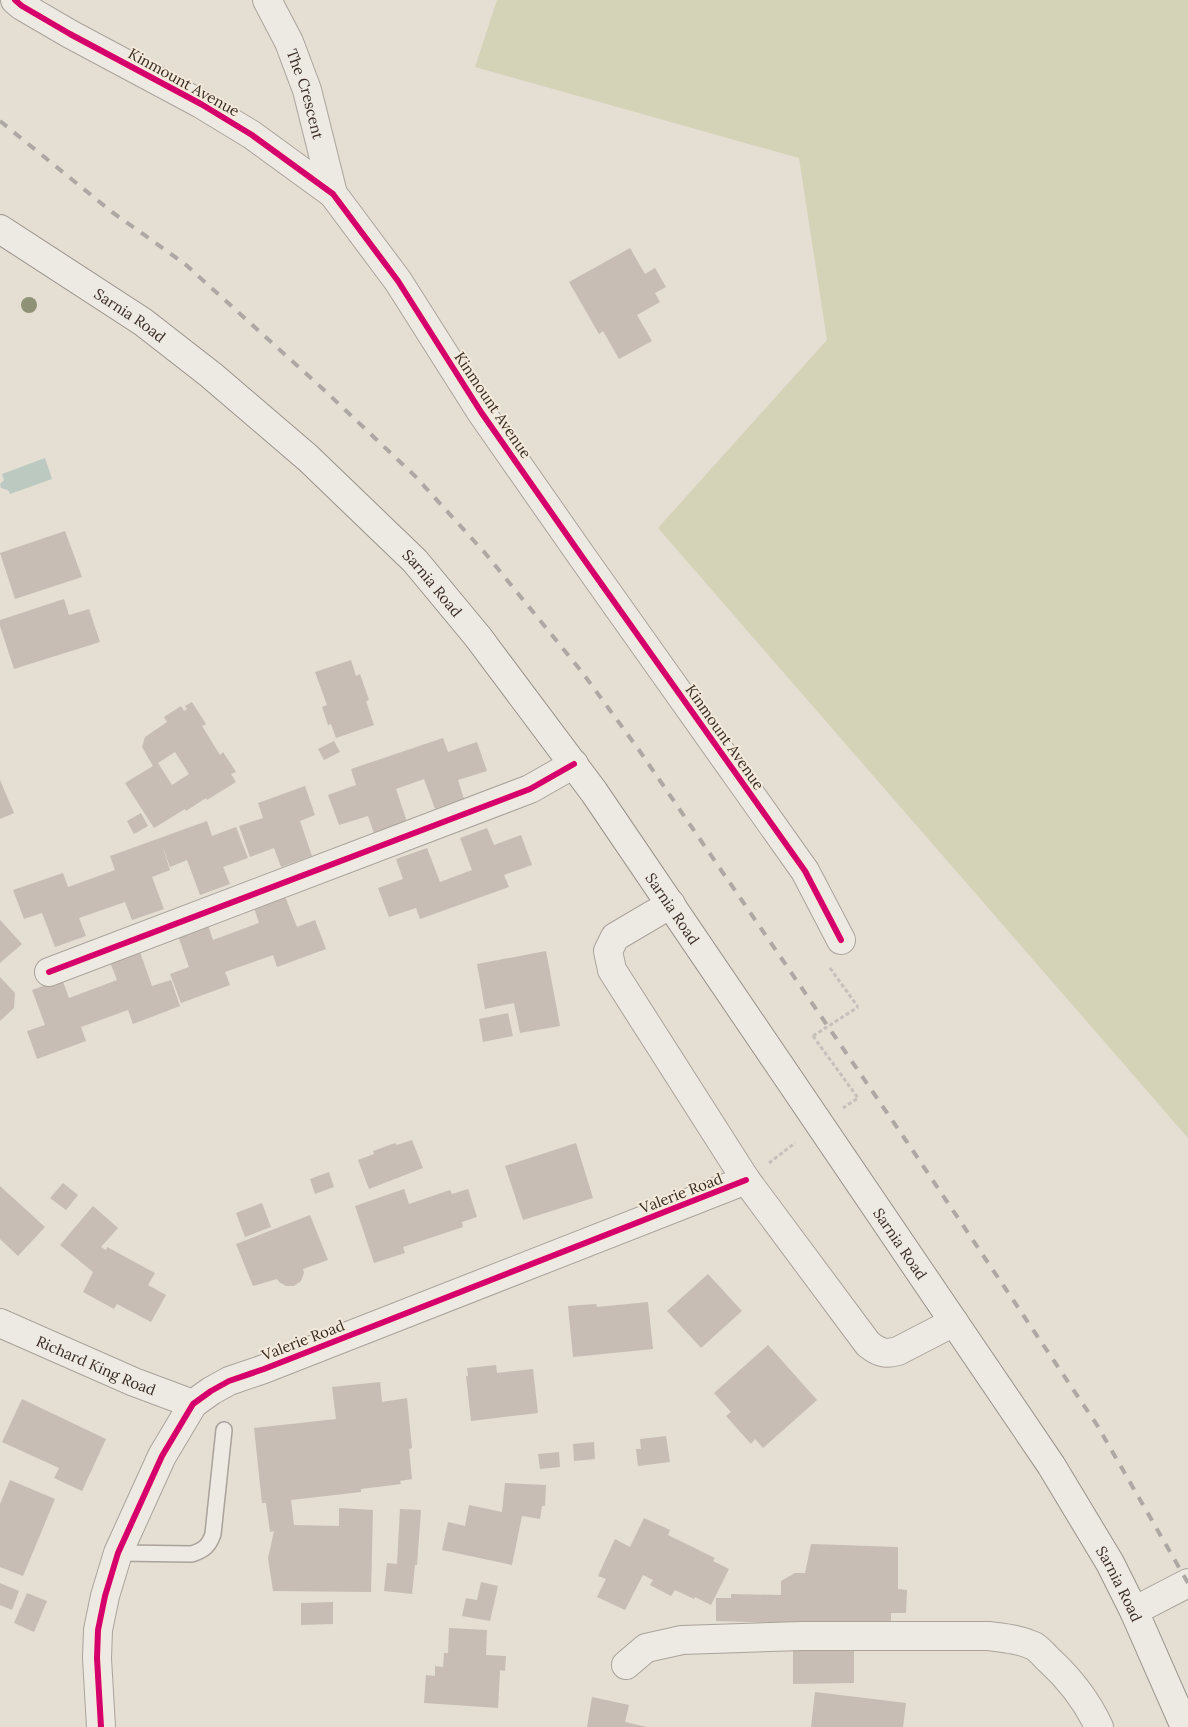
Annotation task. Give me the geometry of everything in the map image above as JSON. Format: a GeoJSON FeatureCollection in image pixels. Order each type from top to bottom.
{"type":"FeatureCollection","features":[{"type":"Feature","properties":{"kind":"street","name":"Kinmount Avenue"},"geometry":{"type":"LineString","coordinates":[[15,0],[70,34],[201,104],[252,135],[334,194],[398,281],[481,412],[537,494],[805,871],[841,940]]}},
{"type":"Feature","properties":{"kind":"street","name":"The Crescent"},"geometry":{"type":"LineString","coordinates":[[267,0],[289,42],[307,90],[334,194]]}},
{"type":"Feature","properties":{"kind":"street","name":"Sarnia Road"},"geometry":{"type":"LineString","coordinates":[[0,229],[144,322],[211,375],[308,458],[415,561],[478,637],[574,764],[1051,1465],[1110,1563],[1134,1611],[1185,1727]]}},
{"type":"Feature","properties":{"kind":"street"},"geometry":{"type":"LineString","coordinates":[[49,972],[530,790],[574,764]]}},
{"type":"Feature","properties":{"kind":"street","name":"Valerie Road"},"geometry":{"type":"LineString","coordinates":[[670,904],[615,937],[608,951],[612,970],[746,1180],[874,1350],[881,1353],[898,1351],[954,1322]]}},
{"type":"Feature","properties":{"kind":"street","name":"Valerie Road"},"geometry":{"type":"LineString","coordinates":[[101,1727],[97,1658],[98,1630],[105,1596],[118,1553],[162,1456],[193,1404],[229,1381],[264,1370],[746,1180]]}},
{"type":"Feature","properties":{"kind":"street","name":"Richard King Road"},"geometry":{"type":"LineString","coordinates":[[0,1323],[134,1382],[193,1404]]}},
{"type":"Feature","properties":{"kind":"street"},"geometry":{"type":"LineString","coordinates":[[1134,1611],[1188,1583]]}},
{"type":"Feature","properties":{"kind":"street"},"geometry":{"type":"LineString","coordinates":[[626,1665],[646,1648],[682,1640],[802,1636],[988,1636],[1011,1638],[1035,1647],[1056,1666],[1074,1685],[1090,1707],[1099,1727]]}},
{"type":"Feature","properties":{"kind":"lane"},"geometry":{"type":"LineString","coordinates":[[118,1553],[192,1554],[203,1550],[209,1544],[213,1534],[224,1430]]}},
{"type":"Feature","properties":{"kind":"path"},"geometry":{"type":"LineString","coordinates":[[826,964],[858,1007],[813,1036],[858,1098]]}},
{"type":"Feature","properties":{"kind":"shaded area"},"geometry":{"type":"Polygon","coordinates":[[[497,0],[1188,0],[1188,1138],[658,528],[827,340],[799,158],[475,67],[497,0]]]}},
{"type":"Feature","properties":{"kind":"shaded area"},"geometry":{"type":"Polygon","coordinates":[[[45,458],[52,479],[10,494],[8,490],[1,488],[0,484],[4,480],[2,474],[45,458]]]}},
{"type":"Feature","properties":{"kind":"building"},"geometry":{"type":"Polygon","coordinates":[[[630,248],[645,274],[655,268],[666,287],[655,293],[660,302],[637,315],[652,341],[619,359],[603,331],[599,334],[569,282],[630,248]]]}},
{"type":"Feature","properties":{"kind":"building"},"geometry":{"type":"Polygon","coordinates":[[[65,531],[82,577],[15,599],[0,553],[65,531]]]}},
{"type":"Feature","properties":{"kind":"building"},"geometry":{"type":"Polygon","coordinates":[[[64,599],[69,615],[89,609],[100,642],[14,669],[0,626],[0,620],[64,599]]]}},
{"type":"Feature","properties":{"kind":"building"},"geometry":{"type":"Polygon","coordinates":[[[351,660],[356,676],[360,674],[369,700],[366,701],[374,725],[336,738],[331,724],[328,725],[322,707],[327,705],[315,672],[351,660]]]}},
{"type":"Feature","properties":{"kind":"building"},"geometry":{"type":"Polygon","coordinates":[[[192,702],[206,724],[202,726],[220,755],[223,752],[236,772],[231,774],[236,782],[207,800],[206,798],[186,811],[185,809],[154,828],[125,783],[153,766],[142,747],[145,737],[167,722],[164,717],[181,706],[184,711],[187,709],[185,706],[192,702]],[[175,752],[158,763],[172,785],[189,774],[175,752]]]}},
{"type":"Feature","properties":{"kind":"building"},"geometry":{"type":"Polygon","coordinates":[[[443,738],[448,752],[477,742],[487,771],[458,780],[464,799],[435,809],[424,779],[396,789],[407,822],[374,833],[368,816],[339,825],[328,795],[356,785],[351,769],[443,738]]]}},
{"type":"Feature","properties":{"kind":"building"},"geometry":{"type":"Polygon","coordinates":[[[334,741],[340,752],[324,760],[318,749],[334,741]]]}},
{"type":"Feature","properties":{"kind":"building"},"geometry":{"type":"Polygon","coordinates":[[[0,780],[14,813],[0,819],[0,780]]]}},
{"type":"Feature","properties":{"kind":"building"},"geometry":{"type":"Polygon","coordinates":[[[305,786],[315,815],[300,821],[312,856],[281,867],[274,848],[250,857],[239,826],[263,818],[258,803],[305,786]]]}},
{"type":"Feature","properties":{"kind":"building"},"geometry":{"type":"Polygon","coordinates":[[[141,813],[148,826],[134,834],[127,821],[141,813]]]}},
{"type":"Feature","properties":{"kind":"building"},"geometry":{"type":"Polygon","coordinates":[[[207,821],[212,836],[236,827],[248,858],[223,867],[230,884],[200,895],[187,860],[170,867],[162,845],[170,870],[152,877],[164,909],[132,920],[125,902],[79,918],[86,936],[55,947],[42,913],[24,919],[13,890],[63,873],[68,887],[115,870],[110,856],[207,821]]]}},
{"type":"Feature","properties":{"kind":"building"},"geometry":{"type":"Polygon","coordinates":[[[487,828],[494,845],[521,835],[532,865],[504,875],[509,887],[420,919],[416,908],[389,917],[378,888],[403,879],[396,859],[427,848],[440,882],[472,870],[460,838],[487,828]]]}},
{"type":"Feature","properties":{"kind":"building"},"geometry":{"type":"Polygon","coordinates":[[[284,894],[297,927],[315,920],[326,949],[277,967],[273,955],[225,972],[230,985],[181,1003],[170,974],[189,967],[177,933],[207,922],[213,940],[259,923],[253,905],[284,894]]]}},
{"type":"Feature","properties":{"kind":"building"},"geometry":{"type":"Polygon","coordinates":[[[0,920],[22,944],[0,963],[0,920]]]}},
{"type":"Feature","properties":{"kind":"building"},"geometry":{"type":"Polygon","coordinates":[[[546,951],[560,1026],[520,1033],[514,1003],[485,1009],[477,964],[546,951]]]}},
{"type":"Feature","properties":{"kind":"building"},"geometry":{"type":"Polygon","coordinates":[[[140,952],[152,986],[171,980],[180,1006],[133,1024],[128,1010],[81,1027],[86,1041],[37,1059],[27,1031],[45,1025],[32,990],[62,979],[69,998],[117,980],[110,962],[140,952]]]}},
{"type":"Feature","properties":{"kind":"building"},"geometry":{"type":"Polygon","coordinates":[[[0,977],[15,993],[14,1008],[0,1021],[0,977]]]}},
{"type":"Feature","properties":{"kind":"building"},"geometry":{"type":"Polygon","coordinates":[[[508,1013],[513,1036],[483,1042],[479,1019],[508,1013]]]}},
{"type":"Feature","properties":{"kind":"building"},"geometry":{"type":"Polygon","coordinates":[[[412,1140],[423,1168],[369,1189],[358,1160],[374,1154],[373,1151],[395,1143],[397,1145],[412,1140]]]}},
{"type":"Feature","properties":{"kind":"building"},"geometry":{"type":"Polygon","coordinates":[[[576,1143],[593,1198],[523,1220],[505,1166],[576,1143]]]}},
{"type":"Feature","properties":{"kind":"building"},"geometry":{"type":"Polygon","coordinates":[[[329,1172],[334,1187],[315,1194],[310,1179],[329,1172]]]}},
{"type":"Feature","properties":{"kind":"building"},"geometry":{"type":"Polygon","coordinates":[[[63,1183],[78,1195],[66,1210],[50,1198],[63,1183]]]}},
{"type":"Feature","properties":{"kind":"building"},"geometry":{"type":"Polygon","coordinates":[[[0,1186],[45,1227],[18,1256],[0,1239],[0,1186]]]}},
{"type":"Feature","properties":{"kind":"building"},"geometry":{"type":"Polygon","coordinates":[[[404,1189],[409,1204],[450,1190],[452,1194],[468,1189],[477,1217],[462,1222],[463,1227],[403,1247],[405,1253],[374,1263],[355,1206],[404,1189]]]}},
{"type":"Feature","properties":{"kind":"building"},"geometry":{"type":"Polygon","coordinates":[[[262,1203],[271,1227],[245,1237],[236,1213],[262,1203]]]}},
{"type":"Feature","properties":{"kind":"building"},"geometry":{"type":"Polygon","coordinates":[[[93,1206],[118,1228],[101,1247],[106,1250],[107,1247],[155,1273],[148,1285],[166,1295],[151,1322],[117,1304],[114,1309],[83,1292],[93,1272],[60,1245],[93,1206]]]}},
{"type":"Feature","properties":{"kind":"building"},"geometry":{"type":"Polygon","coordinates":[[[310,1215],[328,1260],[303,1269],[304,1273],[301,1281],[294,1286],[286,1286],[277,1279],[253,1286],[236,1244],[310,1215]]]}},
{"type":"Feature","properties":{"kind":"building"},"geometry":{"type":"Polygon","coordinates":[[[708,1274],[742,1311],[701,1348],[667,1311],[708,1274]]]}},
{"type":"Feature","properties":{"kind":"building"},"geometry":{"type":"Polygon","coordinates":[[[648,1302],[653,1349],[573,1357],[568,1306],[596,1304],[597,1307],[648,1302]]]}},
{"type":"Feature","properties":{"kind":"building"},"geometry":{"type":"Polygon","coordinates":[[[768,1345],[817,1400],[763,1448],[755,1439],[751,1444],[726,1416],[731,1412],[714,1393],[768,1345]]]}},
{"type":"Feature","properties":{"kind":"building"},"geometry":{"type":"Polygon","coordinates":[[[496,1365],[497,1373],[533,1369],[538,1413],[471,1421],[466,1376],[468,1376],[467,1368],[496,1365]]]}},
{"type":"Feature","properties":{"kind":"building"},"geometry":{"type":"Polygon","coordinates":[[[380,1382],[382,1402],[407,1398],[412,1448],[409,1449],[412,1479],[400,1481],[401,1484],[361,1489],[361,1492],[291,1500],[294,1525],[339,1526],[339,1508],[373,1510],[371,1592],[273,1591],[268,1558],[274,1531],[270,1532],[266,1503],[262,1503],[254,1428],[336,1419],[332,1387],[380,1382]]]}},
{"type":"Feature","properties":{"kind":"building"},"geometry":{"type":"Polygon","coordinates":[[[22,1399],[106,1439],[82,1491],[54,1478],[59,1468],[2,1442],[22,1399]]]}},
{"type":"Feature","properties":{"kind":"building"},"geometry":{"type":"Polygon","coordinates":[[[666,1436],[670,1462],[638,1466],[636,1449],[641,1449],[640,1439],[666,1436]]]}},
{"type":"Feature","properties":{"kind":"building"},"geometry":{"type":"Polygon","coordinates":[[[594,1442],[595,1459],[574,1461],[573,1444],[594,1442]]]}},
{"type":"Feature","properties":{"kind":"building"},"geometry":{"type":"Polygon","coordinates":[[[559,1452],[560,1467],[540,1469],[538,1454],[559,1452]]]}},
{"type":"Feature","properties":{"kind":"building"},"geometry":{"type":"Polygon","coordinates":[[[10,1480],[55,1499],[23,1576],[0,1567],[0,1504],[10,1480]]]}},
{"type":"Feature","properties":{"kind":"building"},"geometry":{"type":"Polygon","coordinates":[[[505,1483],[546,1485],[545,1506],[542,1506],[540,1519],[522,1516],[512,1565],[442,1550],[448,1522],[465,1526],[469,1505],[502,1512],[505,1483]]]}},
{"type":"Feature","properties":{"kind":"building"},"geometry":{"type":"Polygon","coordinates":[[[400,1509],[421,1510],[417,1565],[415,1565],[412,1594],[384,1591],[387,1563],[397,1564],[400,1509]]]}},
{"type":"Feature","properties":{"kind":"building"},"geometry":{"type":"Polygon","coordinates":[[[644,1518],[670,1530],[668,1535],[715,1558],[713,1561],[729,1569],[711,1605],[675,1590],[671,1596],[650,1585],[653,1580],[643,1575],[625,1610],[597,1597],[606,1579],[598,1576],[615,1539],[630,1547],[644,1518]]]}},
{"type":"Feature","properties":{"kind":"building"},"geometry":{"type":"Polygon","coordinates":[[[811,1544],[898,1547],[898,1589],[907,1590],[906,1613],[891,1613],[891,1622],[813,1621],[813,1624],[716,1621],[716,1598],[731,1598],[731,1594],[781,1595],[781,1581],[795,1573],[805,1573],[811,1544]]]}},
{"type":"Feature","properties":{"kind":"building"},"geometry":{"type":"Polygon","coordinates":[[[481,1582],[498,1586],[490,1621],[462,1616],[466,1598],[477,1600],[481,1582]]]}},
{"type":"Feature","properties":{"kind":"building"},"geometry":{"type":"Polygon","coordinates":[[[0,1583],[19,1591],[12,1610],[0,1605],[0,1583]]]}},
{"type":"Feature","properties":{"kind":"building"},"geometry":{"type":"Polygon","coordinates":[[[27,1593],[47,1601],[34,1632],[14,1623],[27,1593]]]}},
{"type":"Feature","properties":{"kind":"building"},"geometry":{"type":"Polygon","coordinates":[[[333,1602],[333,1624],[301,1625],[301,1603],[333,1602]]]}},
{"type":"Feature","properties":{"kind":"building"},"geometry":{"type":"Polygon","coordinates":[[[449,1628],[487,1630],[486,1655],[506,1656],[505,1671],[500,1670],[498,1708],[424,1703],[426,1675],[435,1676],[435,1666],[443,1667],[444,1653],[448,1653],[449,1628]]]}},
{"type":"Feature","properties":{"kind":"building"},"geometry":{"type":"Polygon","coordinates":[[[854,1647],[854,1683],[793,1684],[793,1648],[854,1647]]]}},
{"type":"Feature","properties":{"kind":"building"},"geometry":{"type":"Polygon","coordinates":[[[815,1692],[906,1703],[903,1727],[811,1727],[815,1692]]]}},
{"type":"Feature","properties":{"kind":"building"},"geometry":{"type":"Polygon","coordinates":[[[592,1697],[629,1705],[625,1722],[647,1727],[587,1727],[592,1697]]]}},
{"type":"Feature","properties":{"kind":"railway"},"geometry":{"type":"LineString","coordinates":[[0,121],[112,212],[185,264],[323,389],[415,476],[485,553],[582,672],[639,750],[907,1142],[1097,1425],[1188,1583]]}},
{"type":"Feature","properties":{"kind":"cycle path"},"geometry":{"type":"LineString","coordinates":[[15,0],[70,34],[201,104],[252,135],[333,194],[398,281],[481,412],[805,871],[841,940]]}},
{"type":"Feature","properties":{"kind":"cycle path"},"geometry":{"type":"LineString","coordinates":[[49,972],[530,789],[574,764]]}},
{"type":"Feature","properties":{"kind":"cycle path"},"geometry":{"type":"LineString","coordinates":[[101,1727],[97,1658],[98,1630],[105,1596],[118,1553],[162,1456],[193,1404],[229,1381],[746,1180]]}}]}
